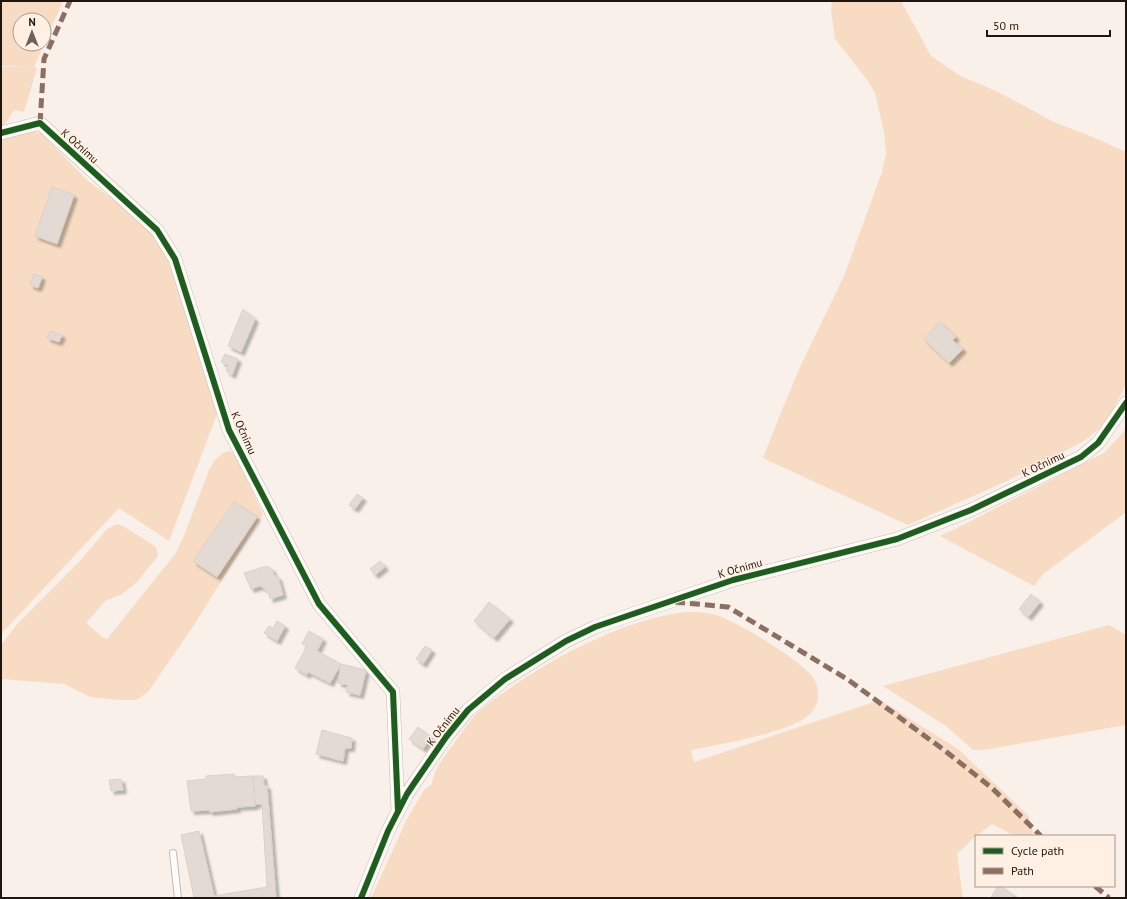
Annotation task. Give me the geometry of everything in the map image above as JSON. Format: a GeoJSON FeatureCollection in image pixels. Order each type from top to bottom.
{"type":"FeatureCollection","features":[{"type":"Feature","properties":{"kind":"street","name":"K Očnímu"},"geometry":{"type":"LineString","coordinates":[[1,132],[40,123],[157,230],[167,245],[175,259],[229,430],[319,604],[393,692],[398,811]]}},
{"type":"Feature","properties":{"kind":"street","name":"K Očnímu"},"geometry":{"type":"LineString","coordinates":[[361,898],[398,811],[407,794],[432,756],[468,710],[505,679],[566,641],[595,627],[733,580],[897,539],[971,510],[1081,457],[1098,443],[1126,403]]}},
{"type":"Feature","properties":{"kind":"lane"},"geometry":{"type":"LineString","coordinates":[[173,852],[178,898]]}},
{"type":"Feature","properties":{"kind":"shaded area"},"geometry":{"type":"Polygon","coordinates":[[[1,1],[63,1],[52,26],[52,12],[12,12],[12,52],[41,52],[34,67],[37,68],[24,112],[14,110],[5,124],[1,127],[1,67],[32,67],[1,66],[1,1]]]}},
{"type":"Feature","properties":{"kind":"shaded area"},"geometry":{"type":"Polygon","coordinates":[[[832,1],[901,1],[931,56],[959,75],[998,92],[1056,123],[1093,137],[1126,152],[1126,384],[1109,418],[1099,429],[1082,442],[1009,480],[908,525],[763,458],[801,365],[844,276],[882,172],[886,154],[884,132],[875,93],[868,81],[835,39],[831,10],[832,1]]]}},
{"type":"Feature","properties":{"kind":"shaded area"},"geometry":{"type":"Polygon","coordinates":[[[28,130],[41,133],[87,180],[147,225],[167,255],[187,310],[217,414],[169,541],[119,508],[1,634],[1,140],[6,136],[28,130]]]}},
{"type":"Feature","properties":{"kind":"shaded area"},"geometry":{"type":"Polygon","coordinates":[[[1126,429],[1126,512],[1043,574],[1034,586],[940,536],[1104,453],[1126,429]]]}},
{"type":"Feature","properties":{"kind":"shaded area"},"geometry":{"type":"Polygon","coordinates":[[[229,451],[234,453],[263,514],[194,625],[148,692],[136,700],[119,700],[90,697],[64,684],[1,679],[1,645],[18,623],[80,561],[107,529],[117,524],[125,527],[156,547],[158,556],[137,582],[122,594],[105,601],[86,623],[102,637],[107,639],[176,553],[209,470],[215,460],[223,453],[229,451]]]}},
{"type":"Feature","properties":{"kind":"shaded area"},"geometry":{"type":"Polygon","coordinates":[[[686,612],[698,612],[719,616],[729,620],[785,653],[808,671],[818,688],[818,698],[815,708],[809,715],[799,721],[786,727],[753,737],[691,750],[694,762],[880,700],[958,749],[1028,815],[1034,835],[1013,835],[992,824],[977,835],[975,835],[975,837],[957,854],[963,898],[371,898],[406,821],[424,790],[432,784],[434,775],[441,761],[475,715],[494,699],[525,678],[568,653],[616,631],[640,622],[686,612]]]}},
{"type":"Feature","properties":{"kind":"shaded area"},"geometry":{"type":"Polygon","coordinates":[[[1109,625],[1126,635],[1126,725],[983,750],[973,750],[946,726],[883,686],[1109,625]]]}},
{"type":"Feature","properties":{"kind":"building"},"geometry":{"type":"Polygon","coordinates":[[[52,187],[74,195],[57,244],[35,236],[52,187]]]}},
{"type":"Feature","properties":{"kind":"building"},"geometry":{"type":"Polygon","coordinates":[[[34,274],[42,277],[38,288],[30,285],[34,274]]]}},
{"type":"Feature","properties":{"kind":"building"},"geometry":{"type":"Polygon","coordinates":[[[243,309],[255,319],[241,352],[228,346],[243,309]]]}},
{"type":"Feature","properties":{"kind":"building"},"geometry":{"type":"Polygon","coordinates":[[[939,322],[956,337],[952,340],[963,349],[949,363],[924,339],[939,322]]]}},
{"type":"Feature","properties":{"kind":"building"},"geometry":{"type":"Polygon","coordinates":[[[50,331],[62,335],[59,342],[47,338],[50,331]]]}},
{"type":"Feature","properties":{"kind":"building"},"geometry":{"type":"Polygon","coordinates":[[[225,354],[238,359],[232,375],[226,371],[228,365],[221,362],[225,354]]]}},
{"type":"Feature","properties":{"kind":"building"},"geometry":{"type":"Polygon","coordinates":[[[357,494],[363,498],[355,509],[349,505],[357,494]]]}},
{"type":"Feature","properties":{"kind":"building"},"geometry":{"type":"Polygon","coordinates":[[[234,502],[257,517],[217,577],[193,561],[234,502]]]}},
{"type":"Feature","properties":{"kind":"building"},"geometry":{"type":"Polygon","coordinates":[[[380,561],[385,567],[375,575],[370,569],[380,561]]]}},
{"type":"Feature","properties":{"kind":"building"},"geometry":{"type":"Polygon","coordinates":[[[267,566],[272,569],[274,575],[278,577],[283,595],[270,599],[269,593],[260,586],[251,589],[244,573],[267,566]]]}},
{"type":"Feature","properties":{"kind":"building"},"geometry":{"type":"Polygon","coordinates":[[[1031,594],[1040,602],[1028,617],[1019,609],[1031,594]]]}},
{"type":"Feature","properties":{"kind":"building"},"geometry":{"type":"Polygon","coordinates":[[[489,602],[510,619],[494,638],[474,621],[489,602]]]}},
{"type":"Feature","properties":{"kind":"building"},"geometry":{"type":"Polygon","coordinates":[[[277,621],[285,626],[277,641],[264,633],[269,626],[273,628],[277,621]]]}},
{"type":"Feature","properties":{"kind":"building"},"geometry":{"type":"Polygon","coordinates":[[[309,631],[323,639],[317,651],[341,664],[330,683],[308,672],[307,675],[295,668],[307,646],[302,644],[309,631]]]}},
{"type":"Feature","properties":{"kind":"building"},"geometry":{"type":"Polygon","coordinates":[[[425,646],[432,650],[423,664],[416,659],[425,646]]]}},
{"type":"Feature","properties":{"kind":"building"},"geometry":{"type":"Polygon","coordinates":[[[341,664],[366,670],[360,695],[346,692],[348,685],[338,683],[341,664]]]}},
{"type":"Feature","properties":{"kind":"building"},"geometry":{"type":"Polygon","coordinates":[[[418,727],[431,737],[423,749],[409,739],[418,727]]]}},
{"type":"Feature","properties":{"kind":"building"},"geometry":{"type":"Polygon","coordinates":[[[322,730],[352,738],[351,748],[345,748],[343,761],[316,754],[322,730]]]}},
{"type":"Feature","properties":{"kind":"building"},"geometry":{"type":"Polygon","coordinates":[[[234,774],[234,777],[253,776],[255,806],[237,807],[237,809],[210,812],[209,810],[191,811],[187,781],[206,779],[206,776],[234,774]]]}},
{"type":"Feature","properties":{"kind":"building"},"geometry":{"type":"Polygon","coordinates":[[[253,776],[263,776],[264,785],[267,786],[276,898],[194,898],[181,835],[199,831],[214,896],[267,887],[262,804],[255,804],[253,776]]]}},
{"type":"Feature","properties":{"kind":"building"},"geometry":{"type":"Polygon","coordinates":[[[121,779],[123,790],[111,791],[109,780],[121,779]]]}},
{"type":"Feature","properties":{"kind":"building"},"geometry":{"type":"Polygon","coordinates":[[[997,887],[1002,887],[1014,895],[1013,898],[991,897],[997,887]]]}},
{"type":"Feature","properties":{"kind":"marked path"},"geometry":{"type":"LineString","coordinates":[[40,123],[44,59],[70,1]]}},
{"type":"Feature","properties":{"kind":"marked path"},"geometry":{"type":"LineString","coordinates":[[675,602],[728,607],[847,679],[944,750],[992,788],[1040,835]]}},
{"type":"Feature","properties":{"kind":"marked path"},"geometry":{"type":"LineString","coordinates":[[1096,887],[1109,898]]}},
{"type":"Feature","properties":{"kind":"cycle path"},"geometry":{"type":"LineString","coordinates":[[1,133],[40,123],[157,230],[175,259],[229,430],[319,604],[393,692],[398,811]]}},
{"type":"Feature","properties":{"kind":"cycle path"},"geometry":{"type":"LineString","coordinates":[[361,898],[388,831],[407,794],[446,737],[468,710],[505,679],[566,641],[595,627],[733,580],[897,539],[971,510],[1081,457],[1098,443],[1126,403]]}}]}
